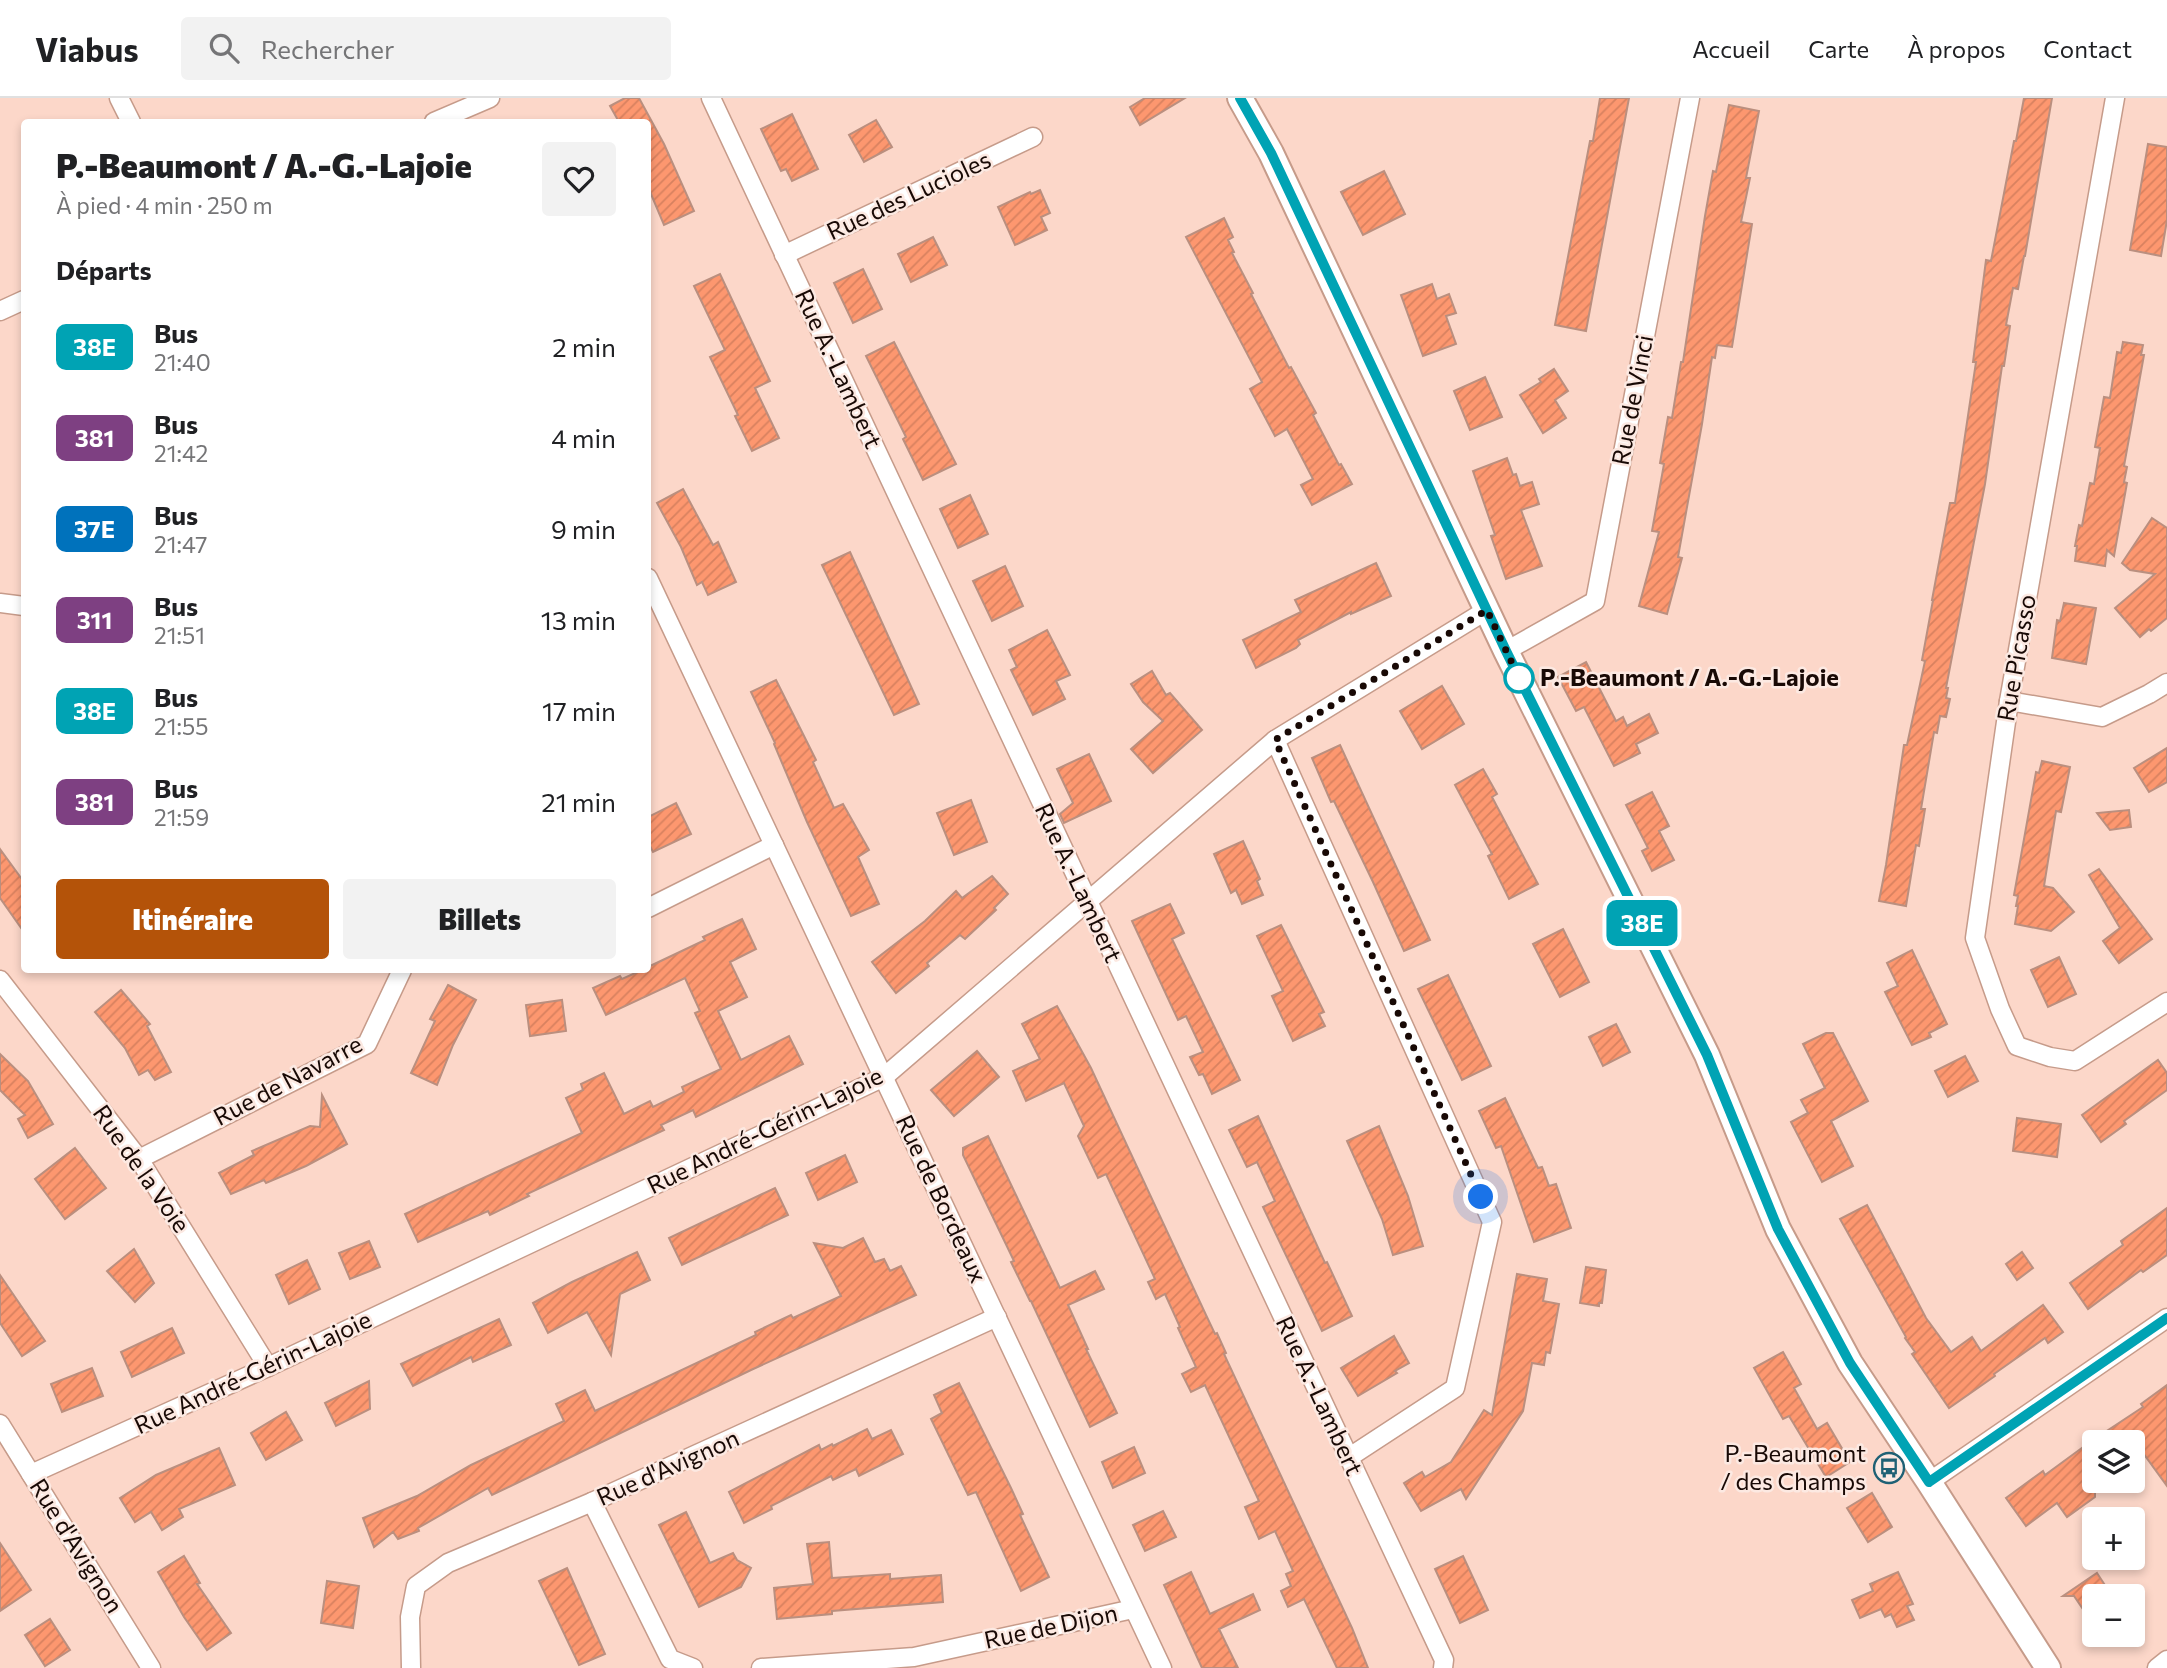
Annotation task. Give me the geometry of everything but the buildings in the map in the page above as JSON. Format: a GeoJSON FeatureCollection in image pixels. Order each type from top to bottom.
{"type":"FeatureCollection","features":[{"type":"Feature","properties":{"kind":"main road"},"geometry":{"type":"LineString","coordinates":[[1240,98],[1271,153],[1506,651],[1707,1055],[1778,1229],[1850,1363],[2048,1668]]}},
{"type":"Feature","properties":{"kind":"street"},"geometry":{"type":"LineString","coordinates":[[119,98],[130,119]]}},
{"type":"Feature","properties":{"kind":"street"},"geometry":{"type":"LineString","coordinates":[[441,119],[490,98]]}},
{"type":"Feature","properties":{"kind":"street","name":"Rue A.-Lambert"},"geometry":{"type":"LineString","coordinates":[[711,98],[1444,1660],[1443,1668]]}},
{"type":"Feature","properties":{"kind":"street","name":"Rue de Vinci"},"geometry":{"type":"LineString","coordinates":[[1506,651],[1595,601],[1690,98]]}},
{"type":"Feature","properties":{"kind":"street","name":"Rue Picasso"},"geometry":{"type":"LineString","coordinates":[[2115,98],[2009,701],[1975,938],[2000,1009],[2017,1046],[2050,1057],[2075,1060],[2167,1002]]}},
{"type":"Feature","properties":{"kind":"street","name":"Rue des Lucioles"},"geometry":{"type":"LineString","coordinates":[[784,255],[1033,137]]}},
{"type":"Feature","properties":{"kind":"street"},"geometry":{"type":"LineString","coordinates":[[0,311],[21,301]]}},
{"type":"Feature","properties":{"kind":"street","name":"Rue de Bordeaux"},"geometry":{"type":"LineString","coordinates":[[651,585],[1163,1668]]}},
{"type":"Feature","properties":{"kind":"street"},"geometry":{"type":"LineString","coordinates":[[0,603],[21,606]]}},
{"type":"Feature","properties":{"kind":"street","name":"Rue André-Gérin-Lajoie"},"geometry":{"type":"LineString","coordinates":[[31,1474],[268,1367],[884,1077],[1275,740],[1487,610]]}},
{"type":"Feature","properties":{"kind":"street"},"geometry":{"type":"LineString","coordinates":[[2009,701],[2102,717],[2167,682]]}},
{"type":"Feature","properties":{"kind":"street"},"geometry":{"type":"LineString","coordinates":[[1275,740],[1492,1222],[1455,1388],[1348,1458]]}},
{"type":"Feature","properties":{"kind":"street"},"geometry":{"type":"LineString","coordinates":[[651,906],[774,845]]}},
{"type":"Feature","properties":{"kind":"street","name":"Rue de Navarre"},"geometry":{"type":"LineString","coordinates":[[139,1159],[367,1044],[401,973]]}},
{"type":"Feature","properties":{"kind":"street","name":"Rue de la Voie"},"geometry":{"type":"LineString","coordinates":[[0,980],[139,1159],[268,1367]]}},
{"type":"Feature","properties":{"kind":"street","name":"Rue d'Avignon"},"geometry":{"type":"LineString","coordinates":[[411,1668],[410,1617],[416,1587],[448,1563],[592,1502],[997,1317]]}},
{"type":"Feature","properties":{"kind":"street"},"geometry":{"type":"LineString","coordinates":[[1929,1482],[2167,1318]]}},
{"type":"Feature","properties":{"kind":"street","name":"Rue d'Avignon"},"geometry":{"type":"LineString","coordinates":[[0,1424],[151,1668]]}},
{"type":"Feature","properties":{"kind":"street"},"geometry":{"type":"LineString","coordinates":[[592,1502],[670,1658],[692,1668]]}},
{"type":"Feature","properties":{"kind":"street","name":"Rue de Dijon"},"geometry":{"type":"LineString","coordinates":[[761,1668],[914,1657],[1133,1609]]}},
{"type":"Feature","properties":{"kind":"street"},"geometry":{"type":"LineString","coordinates":[[2157,1668],[2167,1660]]}},
{"type":"Feature","properties":{"kind":"bus line","name":"38E"},"geometry":{"type":"LineString","coordinates":[[1240,98],[1271,153],[1506,651],[1707,1055],[1778,1229],[1850,1363],[1929,1482],[2167,1318]]}},
{"type":"Feature","properties":{"kind":"place","name":"P.-Beaumont / A.-G.-Lajoie"},"geometry":{"type":"Point","coordinates":[1519,678]}},
{"type":"Feature","properties":{"kind":"place","name":"P.-Beaumont / des Champs"},"geometry":{"type":"Point","coordinates":[1889,1468]}},
{"type":"Feature","properties":{"kind":"route"},"geometry":{"type":"LineString","coordinates":[[1481,1197],[1275,740],[1487,610],[1519,678]]}}]}
